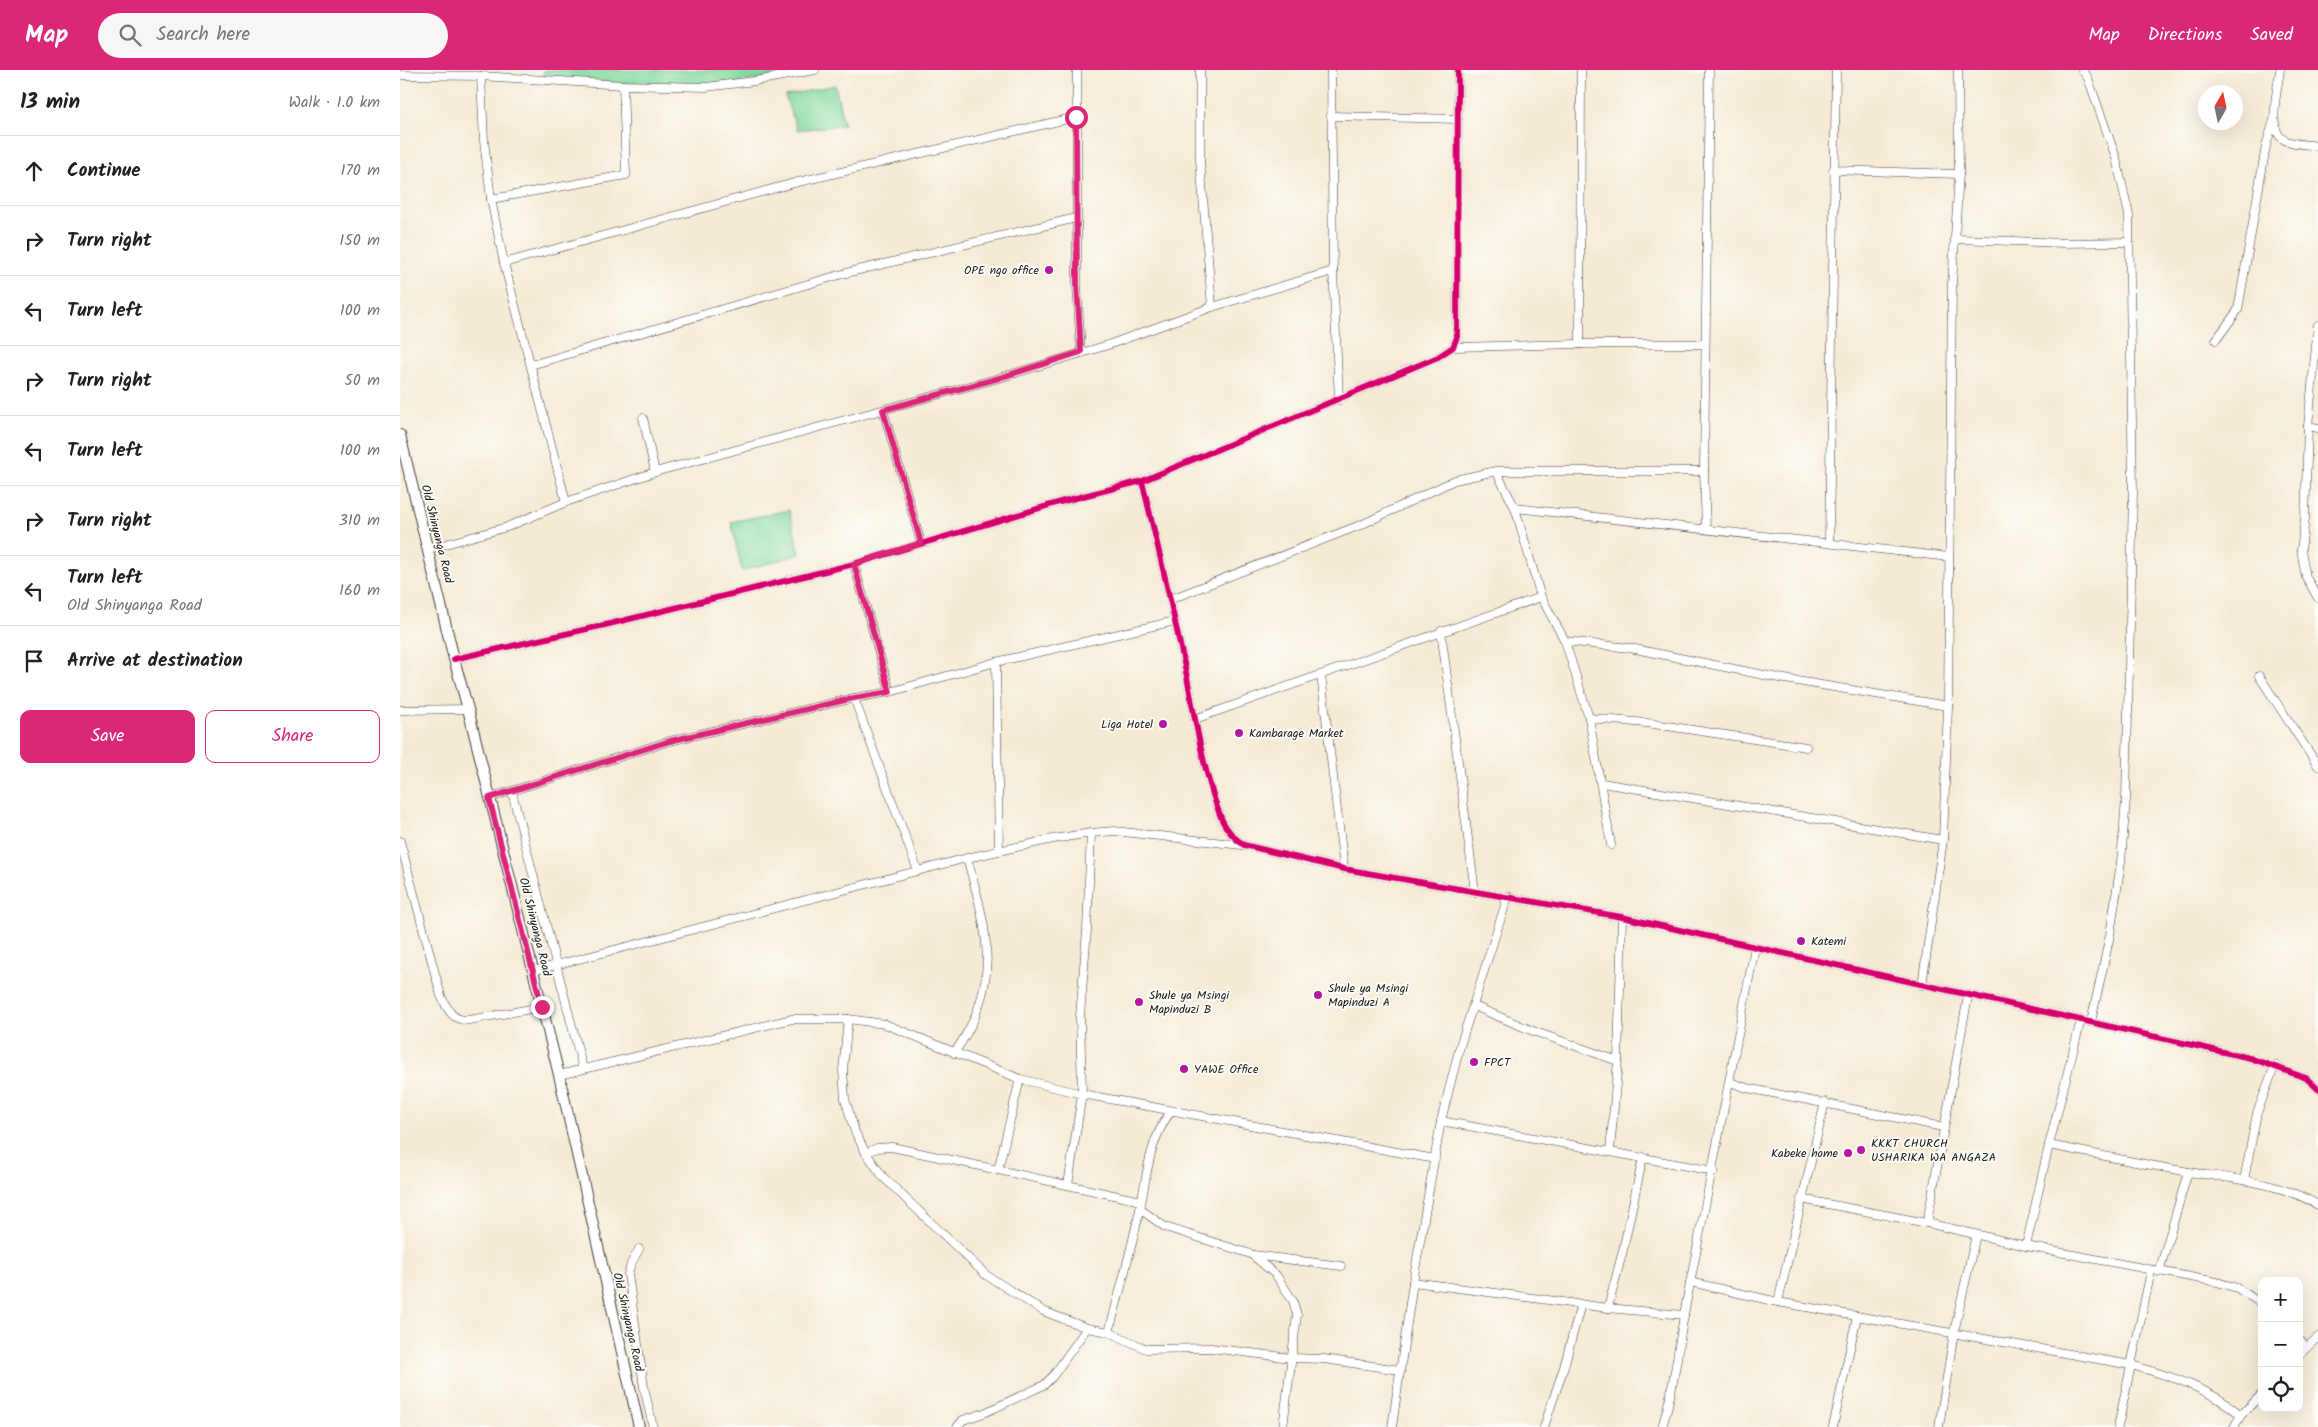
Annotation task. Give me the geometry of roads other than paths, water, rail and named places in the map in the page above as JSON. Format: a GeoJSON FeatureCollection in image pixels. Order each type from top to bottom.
{"type":"FeatureCollection","features":[{"type":"Feature","properties":{"kind":"main road","name":"Old Shinyanga Road"},"geometry":{"type":"LineString","coordinates":[[400,435],[454,659],[559,1075],[639,1427]]}},
{"type":"Feature","properties":{"kind":"street"},"geometry":{"type":"LineString","coordinates":[[534,78],[536,70]]}},
{"type":"Feature","properties":{"kind":"street"},"geometry":{"type":"LineString","coordinates":[[400,74],[534,78],[623,85],[706,87],[732,85],[815,70]]}},
{"type":"Feature","properties":{"kind":"street"},"geometry":{"type":"LineString","coordinates":[[1077,70],[1076,218],[1081,352]]}},
{"type":"Feature","properties":{"kind":"street"},"geometry":{"type":"LineString","coordinates":[[1200,70],[1200,160],[1212,307]]}},
{"type":"Feature","properties":{"kind":"street"},"geometry":{"type":"LineString","coordinates":[[1331,70],[1333,272],[1339,400]]}},
{"type":"Feature","properties":{"kind":"street"},"geometry":{"type":"LineString","coordinates":[[1453,347],[1457,337],[1458,70]]}},
{"type":"Feature","properties":{"kind":"street"},"geometry":{"type":"LineString","coordinates":[[1580,344],[1581,70]]}},
{"type":"Feature","properties":{"kind":"street"},"geometry":{"type":"LineString","coordinates":[[1706,529],[1704,471],[1709,70]]}},
{"type":"Feature","properties":{"kind":"street"},"geometry":{"type":"LineString","coordinates":[[1829,542],[1833,170],[1836,70]]}},
{"type":"Feature","properties":{"kind":"street"},"geometry":{"type":"LineString","coordinates":[[1922,985],[1943,840],[1948,706],[1952,284],[1960,174],[1958,70]]}},
{"type":"Feature","properties":{"kind":"street"},"geometry":{"type":"LineString","coordinates":[[2082,70],[2088,78],[2116,158],[2129,215],[2133,493],[2126,799],[2121,862],[2110,934],[2091,1022]]}},
{"type":"Feature","properties":{"kind":"street"},"geometry":{"type":"LineString","coordinates":[[2216,340],[2238,310],[2266,146],[2274,120],[2280,70]]}},
{"type":"Feature","properties":{"kind":"street"},"geometry":{"type":"LineString","coordinates":[[481,76],[484,141],[491,199],[504,263],[566,502]]}},
{"type":"Feature","properties":{"kind":"street"},"geometry":{"type":"LineString","coordinates":[[491,199],[626,175],[623,85]]}},
{"type":"Feature","properties":{"kind":"street"},"geometry":{"type":"LineString","coordinates":[[1331,116],[1458,119]]}},
{"type":"Feature","properties":{"kind":"street"},"geometry":{"type":"LineString","coordinates":[[504,263],[794,183],[1076,117]]}},
{"type":"Feature","properties":{"kind":"street"},"geometry":{"type":"LineString","coordinates":[[2274,120],[2277,133],[2283,139],[2318,146]]}},
{"type":"Feature","properties":{"kind":"street"},"geometry":{"type":"LineString","coordinates":[[1833,170],[1960,174]]}},
{"type":"Feature","properties":{"kind":"street"},"geometry":{"type":"LineString","coordinates":[[531,365],[846,273],[1076,218]]}},
{"type":"Feature","properties":{"kind":"street"},"geometry":{"type":"LineString","coordinates":[[1956,239],[2064,243],[2128,242]]}},
{"type":"Feature","properties":{"kind":"street"},"geometry":{"type":"LineString","coordinates":[[428,549],[507,527],[566,502],[655,472],[999,378],[1108,345],[1212,307],[1333,272]]}},
{"type":"Feature","properties":{"kind":"street"},"geometry":{"type":"LineString","coordinates":[[2318,325],[2308,426],[2305,519],[2301,550],[2306,576],[2318,598]]}},
{"type":"Feature","properties":{"kind":"street"},"geometry":{"type":"LineString","coordinates":[[454,659],[606,626],[854,564],[1060,502],[1142,481],[1339,400],[1438,357],[1453,347],[1705,344]]}},
{"type":"Feature","properties":{"kind":"street"},"geometry":{"type":"LineString","coordinates":[[883,410],[921,543]]}},
{"type":"Feature","properties":{"kind":"street"},"geometry":{"type":"LineString","coordinates":[[643,418],[655,472]]}},
{"type":"Feature","properties":{"kind":"street"},"geometry":{"type":"LineString","coordinates":[[2308,426],[2318,428]]}},
{"type":"Feature","properties":{"kind":"street"},"geometry":{"type":"LineString","coordinates":[[1171,600],[1363,524],[1454,480],[1496,471],[1704,471]]}},
{"type":"Feature","properties":{"kind":"street"},"geometry":{"type":"LineString","coordinates":[[1496,471],[1515,508],[1541,597],[1565,641],[1589,718],[1602,783],[1611,845]]}},
{"type":"Feature","properties":{"kind":"street"},"geometry":{"type":"LineString","coordinates":[[1142,481],[1171,600],[1215,798],[1223,821],[1232,837],[1244,845]]}},
{"type":"Feature","properties":{"kind":"street"},"geometry":{"type":"LineString","coordinates":[[1515,508],[1949,556]]}},
{"type":"Feature","properties":{"kind":"street"},"geometry":{"type":"LineString","coordinates":[[854,564],[890,692]]}},
{"type":"Feature","properties":{"kind":"street"},"geometry":{"type":"LineString","coordinates":[[1196,719],[1541,597]]}},
{"type":"Feature","properties":{"kind":"street"},"geometry":{"type":"LineString","coordinates":[[489,798],[670,741],[854,698],[890,692],[996,662],[1175,621]]}},
{"type":"Feature","properties":{"kind":"street"},"geometry":{"type":"LineString","coordinates":[[1442,632],[1475,892]]}},
{"type":"Feature","properties":{"kind":"street"},"geometry":{"type":"LineString","coordinates":[[1565,641],[1630,648],[1779,678],[1948,706]]}},
{"type":"Feature","properties":{"kind":"street"},"geometry":{"type":"LineString","coordinates":[[996,662],[999,850]]}},
{"type":"Feature","properties":{"kind":"street"},"geometry":{"type":"LineString","coordinates":[[1321,675],[1344,869]]}},
{"type":"Feature","properties":{"kind":"street"},"geometry":{"type":"LineString","coordinates":[[2259,676],[2318,766]]}},
{"type":"Feature","properties":{"kind":"street"},"geometry":{"type":"LineString","coordinates":[[854,698],[918,871]]}},
{"type":"Feature","properties":{"kind":"street"},"geometry":{"type":"LineString","coordinates":[[400,710],[468,709]]}},
{"type":"Feature","properties":{"kind":"street"},"geometry":{"type":"LineString","coordinates":[[1589,718],[1647,723],[1806,747]]}},
{"type":"Feature","properties":{"kind":"street"},"geometry":{"type":"LineString","coordinates":[[1602,783],[1943,840]]}},
{"type":"Feature","properties":{"kind":"street"},"geometry":{"type":"LineString","coordinates":[[512,792],[583,1069]]}},
{"type":"Feature","properties":{"kind":"street"},"geometry":{"type":"LineString","coordinates":[[533,971],[999,850],[1091,833],[1114,832],[1244,845],[1344,869],[1622,917],[2250,1058],[2275,1065],[2306,1078],[2318,1089]]}},
{"type":"Feature","properties":{"kind":"street"},"geometry":{"type":"LineString","coordinates":[[1068,1185],[1082,1094],[1080,1016],[1091,833]]}},
{"type":"Feature","properties":{"kind":"street"},"geometry":{"type":"LineString","coordinates":[[400,841],[441,996],[451,1015],[458,1019],[469,1020],[542,1007]]}},
{"type":"Feature","properties":{"kind":"street"},"geometry":{"type":"LineString","coordinates":[[954,1053],[969,1032],[979,1011],[988,970],[980,904],[967,858]]}},
{"type":"Feature","properties":{"kind":"street"},"geometry":{"type":"LineString","coordinates":[[1392,1427],[1413,1282],[1441,1121],[1460,1046],[1474,1006],[1487,956],[1508,896]]}},
{"type":"Feature","properties":{"kind":"street"},"geometry":{"type":"LineString","coordinates":[[1610,1150],[1618,1061],[1622,917]]}},
{"type":"Feature","properties":{"kind":"street"},"geometry":{"type":"LineString","coordinates":[[1662,1427],[1668,1407],[1690,1282],[1714,1171],[1755,947]]}},
{"type":"Feature","properties":{"kind":"street"},"geometry":{"type":"LineString","coordinates":[[1927,1223],[1968,996]]}},
{"type":"Feature","properties":{"kind":"street"},"geometry":{"type":"LineString","coordinates":[[1474,1006],[1533,1031],[1618,1061]]}},
{"type":"Feature","properties":{"kind":"street"},"geometry":{"type":"LineString","coordinates":[[848,1018],[843,1070],[845,1099],[855,1132],[866,1153],[883,1177],[986,1275],[1043,1311],[1087,1328],[1110,1332],[1146,1350],[1211,1348],[1291,1358],[1324,1359],[1400,1370]]}},
{"type":"Feature","properties":{"kind":"street"},"geometry":{"type":"LineString","coordinates":[[559,1075],[792,1019],[848,1018],[884,1024],[1020,1079],[1082,1094],[1435,1159]]}},
{"type":"Feature","properties":{"kind":"street"},"geometry":{"type":"LineString","coordinates":[[2026,1246],[2049,1145],[2081,1020]]}},
{"type":"Feature","properties":{"kind":"street"},"geometry":{"type":"LineString","coordinates":[[2244,1180],[2258,1112],[2275,1065]]}},
{"type":"Feature","properties":{"kind":"street"},"geometry":{"type":"LineString","coordinates":[[998,1170],[1020,1079]]}},
{"type":"Feature","properties":{"kind":"street"},"geometry":{"type":"LineString","coordinates":[[1730,1082],[1747,1088],[1943,1126]]}},
{"type":"Feature","properties":{"kind":"street"},"geometry":{"type":"LineString","coordinates":[[1778,1302],[1801,1199],[1826,1102]]}},
{"type":"Feature","properties":{"kind":"street"},"geometry":{"type":"LineString","coordinates":[[1110,1332],[1141,1205],[1154,1139],[1171,1111]]}},
{"type":"Feature","properties":{"kind":"street"},"geometry":{"type":"LineString","coordinates":[[1441,1121],[1610,1150],[1714,1171]]}},
{"type":"Feature","properties":{"kind":"street"},"geometry":{"type":"LineString","coordinates":[[2049,1145],[2188,1172],[2244,1180],[2299,1194],[2318,1205]]}},
{"type":"Feature","properties":{"kind":"street"},"geometry":{"type":"LineString","coordinates":[[866,1153],[877,1148],[892,1147],[1068,1185],[1141,1205],[1165,1228],[1251,1254],[1341,1266]]}},
{"type":"Feature","properties":{"kind":"street"},"geometry":{"type":"LineString","coordinates":[[1608,1308],[1624,1250],[1643,1157]]}},
{"type":"Feature","properties":{"kind":"street"},"geometry":{"type":"LineString","coordinates":[[2118,1427],[2131,1365],[2155,1272],[2188,1172]]}},
{"type":"Feature","properties":{"kind":"street"},"geometry":{"type":"LineString","coordinates":[[1801,1199],[1927,1223],[2026,1246],[2155,1272],[2217,1282],[2237,1288],[2258,1301]]}},
{"type":"Feature","properties":{"kind":"street"},"geometry":{"type":"LineString","coordinates":[[1939,1427],[1954,1332],[1976,1235]]}},
{"type":"Feature","properties":{"kind":"street"},"geometry":{"type":"LineString","coordinates":[[639,1249],[630,1264],[628,1274],[644,1387],[653,1427]]}},
{"type":"Feature","properties":{"kind":"street"},"geometry":{"type":"LineString","coordinates":[[1251,1254],[1276,1275],[1293,1301],[1297,1315],[1283,1427]]}},
{"type":"Feature","properties":{"kind":"street"},"geometry":{"type":"LineString","coordinates":[[1413,1282],[1608,1308],[1684,1315]]}},
{"type":"Feature","properties":{"kind":"street"},"geometry":{"type":"LineString","coordinates":[[1690,1282],[1778,1302],[2131,1365],[2176,1378],[2205,1391],[2241,1414]]}},
{"type":"Feature","properties":{"kind":"street"},"geometry":{"type":"LineString","coordinates":[[1544,1427],[1564,1366],[1581,1304]]}},
{"type":"Feature","properties":{"kind":"street"},"geometry":{"type":"LineString","coordinates":[[1833,1427],[1857,1316]]}},
{"type":"Feature","properties":{"kind":"street"},"geometry":{"type":"LineString","coordinates":[[957,1427],[963,1420],[984,1413],[1044,1385],[1053,1376],[1087,1328]]}},
{"type":"Feature","properties":{"kind":"street"},"geometry":{"type":"LineString","coordinates":[[2303,1351],[2318,1337]]}},
{"type":"Feature","properties":{"kind":"street"},"geometry":{"type":"LineString","coordinates":[[2303,1344],[2307,1347]]}},
{"type":"Feature","properties":{"kind":"street"},"geometry":{"type":"LineString","coordinates":[[2234,1427],[2241,1414],[2258,1398]]}},
{"type":"Feature","properties":{"kind":"place","name":"OPE ngo office"},"geometry":{"type":"Point","coordinates":[1049,270]}},
{"type":"Feature","properties":{"kind":"place","name":"Liga Hotel"},"geometry":{"type":"Point","coordinates":[1163,724]}},
{"type":"Feature","properties":{"kind":"place","name":"Kambarage Market"},"geometry":{"type":"Point","coordinates":[1239,733]}},
{"type":"Feature","properties":{"kind":"place","name":"Katemi"},"geometry":{"type":"Point","coordinates":[1801,941]}},
{"type":"Feature","properties":{"kind":"place","name":"Shule ya Msingi Mapinduzi A"},"geometry":{"type":"Point","coordinates":[1318,995]}},
{"type":"Feature","properties":{"kind":"place","name":"Shule ya Msingi Mapinduzi B"},"geometry":{"type":"Point","coordinates":[1139,1002]}},
{"type":"Feature","properties":{"kind":"place","name":"FPCT"},"geometry":{"type":"Point","coordinates":[1474,1062]}},
{"type":"Feature","properties":{"kind":"place","name":"YAWE Office"},"geometry":{"type":"Point","coordinates":[1184,1069]}},
{"type":"Feature","properties":{"kind":"place","name":"KKKT CHURCH USHARIKA WA ANGAZA"},"geometry":{"type":"Point","coordinates":[1861,1150]}},
{"type":"Feature","properties":{"kind":"place","name":"Kabeke home"},"geometry":{"type":"Point","coordinates":[1848,1153]}}]}
